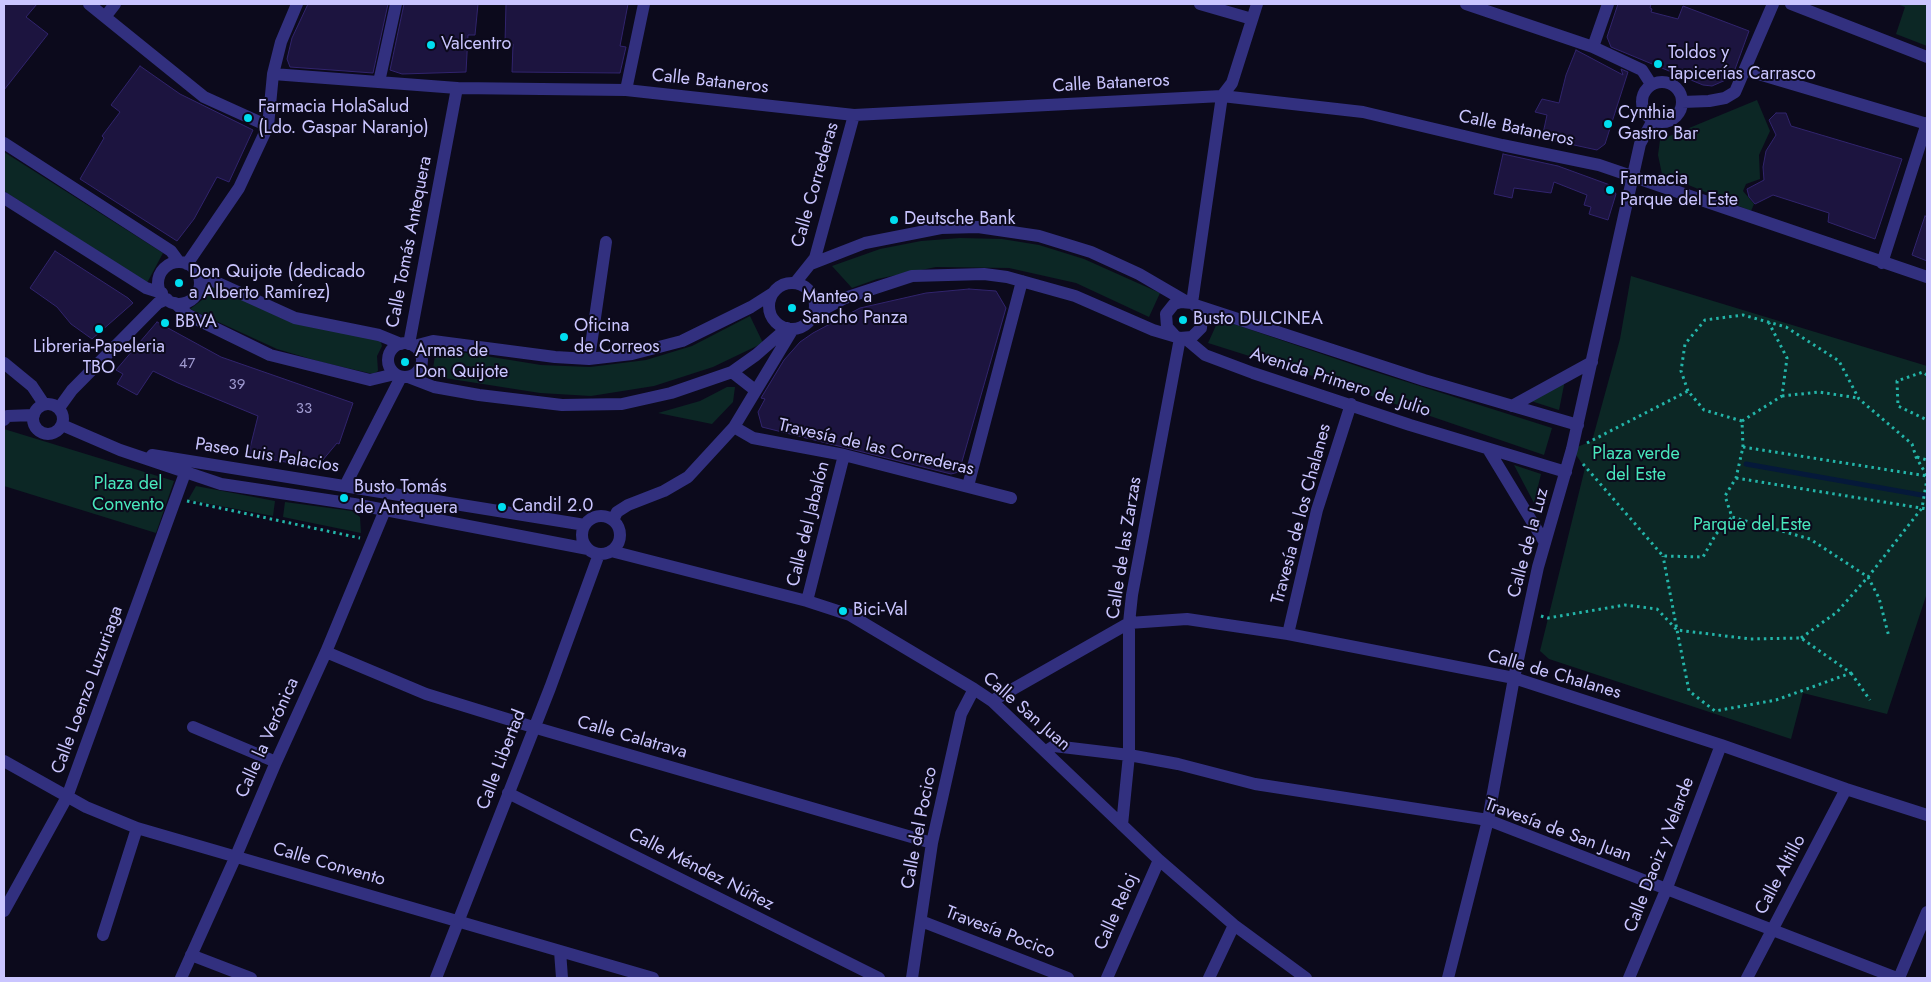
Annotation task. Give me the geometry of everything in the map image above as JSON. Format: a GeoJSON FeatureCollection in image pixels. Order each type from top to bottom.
{"type":"FeatureCollection","features":[{"type":"Feature","properties":{"kind":"street"},"geometry":{"type":"LineString","coordinates":[[89,4],[204,97],[268,126]]}},
{"type":"Feature","properties":{"kind":"street"},"geometry":{"type":"LineString","coordinates":[[105,17],[115,4]]}},
{"type":"Feature","properties":{"kind":"street"},"geometry":{"type":"LineString","coordinates":[[183,263],[239,188],[268,126],[273,74],[281,42],[297,4]]}},
{"type":"Feature","properties":{"kind":"street"},"geometry":{"type":"LineString","coordinates":[[379,82],[396,4]]}},
{"type":"Feature","properties":{"kind":"street"},"geometry":{"type":"LineString","coordinates":[[626,90],[644,4]]}},
{"type":"Feature","properties":{"kind":"street"},"geometry":{"type":"LineString","coordinates":[[1200,4],[1252,19]]}},
{"type":"Feature","properties":{"kind":"street"},"geometry":{"type":"LineString","coordinates":[[1191,303],[1222,96],[1232,83],[1257,4]]}},
{"type":"Feature","properties":{"kind":"street"},"geometry":{"type":"LineString","coordinates":[[1466,4],[1593,47],[1642,70],[1652,84]]}},
{"type":"Feature","properties":{"kind":"street"},"geometry":{"type":"LineString","coordinates":[[1593,47],[1608,4]]}},
{"type":"Feature","properties":{"kind":"street"},"geometry":{"type":"LineString","coordinates":[[1682,102],[1710,101],[1725,98],[1735,92],[1773,4]]}},
{"type":"Feature","properties":{"kind":"street"},"geometry":{"type":"LineString","coordinates":[[1791,4],[1927,57]]}},
{"type":"Feature","properties":{"kind":"street"},"geometry":{"type":"LineString","coordinates":[[1745,70],[1927,124],[1882,262]]}},
{"type":"Feature","properties":{"kind":"street","name":"Calle Bataneros"},"geometry":{"type":"LineString","coordinates":[[273,74],[457,88],[626,90],[854,116],[1222,96],[1363,112],[1502,145],[1599,165],[1927,277]]}},
{"type":"Feature","properties":{"kind":"street"},"geometry":{"type":"LineString","coordinates":[[1662,82],[1672,84],[1680,92],[1682,102],[1680,112],[1673,119],[1663,122],[1653,120],[1645,113],[1642,103],[1644,92],[1652,84],[1662,82]]}},
{"type":"Feature","properties":{"kind":"street","name":"Calle Tomás Antequera"},"geometry":{"type":"LineString","coordinates":[[408,344],[457,88]]}},
{"type":"Feature","properties":{"kind":"street","name":"Calle Correderas"},"geometry":{"type":"LineString","coordinates":[[810,264],[815,258],[854,116]]}},
{"type":"Feature","properties":{"kind":"street","name":"Calle de la Luz"},"geometry":{"type":"LineString","coordinates":[[1448,978],[1488,820],[1514,678],[1528,614],[1545,543],[1578,425],[1640,144],[1653,120]]}},
{"type":"Feature","properties":{"kind":"street"},"geometry":{"type":"LineString","coordinates":[[4,143],[171,251],[183,263]]}},
{"type":"Feature","properties":{"kind":"street"},"geometry":{"type":"LineString","coordinates":[[4,198],[146,288],[168,298],[182,303],[194,298],[200,287],[198,274],[192,266],[183,263],[172,264],[161,273],[159,280],[168,298],[188,314],[270,355],[370,380],[418,372],[422,367],[422,355],[408,344],[379,335],[295,318],[198,274]]}},
{"type":"Feature","properties":{"kind":"street","name":"Avenida Primero de Julio"},"geometry":{"type":"LineString","coordinates":[[810,264],[865,243],[941,228],[978,227],[1039,236],[1091,252],[1139,274],[1191,303],[1424,380],[1578,425]]}},
{"type":"Feature","properties":{"kind":"street"},"geometry":{"type":"LineString","coordinates":[[590,359],[606,242]]}},
{"type":"Feature","properties":{"kind":"street"},"geometry":{"type":"LineString","coordinates":[[795,283],[810,264]]}},
{"type":"Feature","properties":{"kind":"street","name":"Avenida Primero de Julio"},"geometry":{"type":"LineString","coordinates":[[813,315],[845,298],[912,276],[984,274],[1022,281],[1075,296],[1153,330],[1180,338],[1205,355],[1253,373],[1488,449],[1566,472]]}},
{"type":"Feature","properties":{"kind":"street"},"geometry":{"type":"LineString","coordinates":[[968,486],[1022,281]]}},
{"type":"Feature","properties":{"kind":"street"},"geometry":{"type":"LineString","coordinates":[[795,283],[802,285],[812,294],[814,301],[813,315],[805,325],[790,329],[732,372],[671,393],[622,404],[562,405],[479,396],[434,387],[401,376],[389,366],[389,355],[396,346],[432,341],[555,357],[590,359],[632,354],[682,341],[751,307],[782,285],[795,283]]}},
{"type":"Feature","properties":{"kind":"street"},"geometry":{"type":"LineString","coordinates":[[773,293],[769,307],[770,314],[774,321],[790,329]]}},
{"type":"Feature","properties":{"kind":"street"},"geometry":{"type":"LineString","coordinates":[[58,408],[72,390],[158,303],[168,298]]}},
{"type":"Feature","properties":{"kind":"street"},"geometry":{"type":"LineString","coordinates":[[1191,303],[1199,309],[1203,321],[1198,333],[1180,338],[1167,327],[1166,314],[1174,304],[1191,303]]}},
{"type":"Feature","properties":{"kind":"street"},"geometry":{"type":"LineString","coordinates":[[613,520],[617,512],[628,505],[664,490],[688,477],[734,428],[790,329]]}},
{"type":"Feature","properties":{"kind":"street","name":"Calle de las Zarzas"},"geometry":{"type":"LineString","coordinates":[[1122,825],[1129,755],[1129,623],[1132,595],[1180,338]]}},
{"type":"Feature","properties":{"kind":"street"},"geometry":{"type":"LineString","coordinates":[[1512,406],[1592,362]]}},
{"type":"Feature","properties":{"kind":"street"},"geometry":{"type":"LineString","coordinates":[[4,363],[32,386],[44,404]]}},
{"type":"Feature","properties":{"kind":"street"},"geometry":{"type":"LineString","coordinates":[[732,372],[755,390]]}},
{"type":"Feature","properties":{"kind":"street"},"geometry":{"type":"LineString","coordinates":[[334,501],[346,487],[401,376]]}},
{"type":"Feature","properties":{"kind":"street"},"geometry":{"type":"LineString","coordinates":[[44,404],[50,404],[58,408],[63,416],[62,426],[55,432],[41,432],[34,425],[34,415],[38,408],[44,404]]}},
{"type":"Feature","properties":{"kind":"street","name":"Travesía de los Chalanes"},"geometry":{"type":"LineString","coordinates":[[1288,634],[1317,510],[1350,404]]}},
{"type":"Feature","properties":{"kind":"street"},"geometry":{"type":"LineString","coordinates":[[4,420],[8,416],[34,415]]}},
{"type":"Feature","properties":{"kind":"street","name":"Paseo Luis Palacios"},"geometry":{"type":"LineString","coordinates":[[62,426],[120,450],[221,484],[354,504],[600,551]]}},
{"type":"Feature","properties":{"kind":"street","name":"Travesía de las Correderas"},"geometry":{"type":"LineString","coordinates":[[734,428],[753,438],[844,455],[1011,498]]}},
{"type":"Feature","properties":{"kind":"street"},"geometry":{"type":"LineString","coordinates":[[1488,449],[1545,543]]}},
{"type":"Feature","properties":{"kind":"street","name":"Paseo Luis Palacios"},"geometry":{"type":"LineString","coordinates":[[120,450],[585,525]]}},
{"type":"Feature","properties":{"kind":"street","name":"Calle del Jabalón"},"geometry":{"type":"LineString","coordinates":[[807,601],[844,455]]}},
{"type":"Feature","properties":{"kind":"street","name":"Calle Loenzo Luzuriaga"},"geometry":{"type":"LineString","coordinates":[[4,911],[68,797],[185,473]]}},
{"type":"Feature","properties":{"kind":"street"},"geometry":{"type":"LineString","coordinates":[[346,487],[354,504]]}},
{"type":"Feature","properties":{"kind":"street","name":"Calle la Verónica"},"geometry":{"type":"LineString","coordinates":[[181,978],[326,652],[385,510]]}},
{"type":"Feature","properties":{"kind":"street"},"geometry":{"type":"LineString","coordinates":[[602,516],[613,520],[617,525],[620,536],[616,547],[600,551],[582,537],[585,525],[590,520],[602,516]]}},
{"type":"Feature","properties":{"kind":"street","name":"Calle San Juan"},"geometry":{"type":"LineString","coordinates":[[600,551],[807,601],[850,615],[974,689],[992,701],[1159,860],[1234,925],[1306,978]]}},
{"type":"Feature","properties":{"kind":"street","name":"Calle Libertad"},"geometry":{"type":"LineString","coordinates":[[436,978],[457,920],[550,688],[600,551]]}},
{"type":"Feature","properties":{"kind":"street","name":"Calle de Chalanes"},"geometry":{"type":"LineString","coordinates":[[1129,623],[1187,619],[1288,634],[1514,678],[1721,745],[1927,815]]}},
{"type":"Feature","properties":{"kind":"street"},"geometry":{"type":"LineString","coordinates":[[992,701],[1129,623]]}},
{"type":"Feature","properties":{"kind":"street","name":"Calle Calatrava"},"geometry":{"type":"LineString","coordinates":[[326,652],[426,694],[932,843]]}},
{"type":"Feature","properties":{"kind":"street","name":"Calle del Pocico"},"geometry":{"type":"LineString","coordinates":[[912,978],[932,843],[961,714],[974,689]]}},
{"type":"Feature","properties":{"kind":"street"},"geometry":{"type":"LineString","coordinates":[[193,727],[276,762]]}},
{"type":"Feature","properties":{"kind":"street","name":"Calle Daoiz y Velarde"},"geometry":{"type":"LineString","coordinates":[[1629,978],[1666,890],[1721,745]]}},
{"type":"Feature","properties":{"kind":"street","name":"Travesía de San Juan"},"geometry":{"type":"LineString","coordinates":[[1046,751],[1054,746],[1129,755],[1178,764],[1255,784],[1488,820],[1898,978]]}},
{"type":"Feature","properties":{"kind":"street","name":"Calle Convento"},"geometry":{"type":"LineString","coordinates":[[4,761],[68,797],[137,828],[653,978]]}},
{"type":"Feature","properties":{"kind":"street","name":"Calle Altillo"},"geometry":{"type":"LineString","coordinates":[[1747,978],[1846,789]]}},
{"type":"Feature","properties":{"kind":"street","name":"Calle Méndez Núñez"},"geometry":{"type":"LineString","coordinates":[[508,793],[879,978]]}},
{"type":"Feature","properties":{"kind":"street"},"geometry":{"type":"LineString","coordinates":[[103,934],[137,828]]}},
{"type":"Feature","properties":{"kind":"street","name":"Calle Reloj"},"geometry":{"type":"LineString","coordinates":[[1107,978],[1159,860]]}},
{"type":"Feature","properties":{"kind":"street"},"geometry":{"type":"LineString","coordinates":[[1898,978],[1927,912]]}},
{"type":"Feature","properties":{"kind":"street","name":"Travesía Pocico"},"geometry":{"type":"LineString","coordinates":[[921,921],[1068,978]]}},
{"type":"Feature","properties":{"kind":"street"},"geometry":{"type":"LineString","coordinates":[[1209,978],[1234,925]]}},
{"type":"Feature","properties":{"kind":"street"},"geometry":{"type":"LineString","coordinates":[[560,951],[562,978]]}},
{"type":"Feature","properties":{"kind":"street"},"geometry":{"type":"LineString","coordinates":[[191,955],[250,978]]}},
{"type":"Feature","properties":{"kind":"path"},"geometry":{"type":"LineString","coordinates":[[1528,614],[1548,618],[1625,606],[1641,607],[1658,609],[1677,630],[1750,639],[1801,638],[1837,612],[1868,577],[1922,508],[1927,479],[1912,444],[1859,398],[1839,361],[1786,326],[1743,315],[1705,320],[1685,344],[1681,371],[1688,391],[1704,410],[1742,421],[1782,396],[1819,392],[1859,398]]}},
{"type":"Feature","properties":{"kind":"path"},"geometry":{"type":"LineString","coordinates":[[1769,322],[1787,358],[1782,396]]}},
{"type":"Feature","properties":{"kind":"path"},"geometry":{"type":"LineString","coordinates":[[1927,375],[1923,372],[1897,381],[1898,406],[1927,420]]}},
{"type":"Feature","properties":{"kind":"path"},"geometry":{"type":"LineString","coordinates":[[1688,391],[1592,441],[1572,449],[1585,468],[1663,556],[1689,691],[1715,711],[1776,700],[1851,673]]}},
{"type":"Feature","properties":{"kind":"path"},"geometry":{"type":"LineString","coordinates":[[1732,517],[1725,496],[1736,478],[1743,447],[1742,421]]}},
{"type":"Feature","properties":{"kind":"path"},"geometry":{"type":"LineString","coordinates":[[1743,447],[1927,479]]}},
{"type":"Feature","properties":{"kind":"path"},"geometry":{"type":"LineString","coordinates":[[1916,457],[1927,460]]}},
{"type":"Feature","properties":{"kind":"path"},"geometry":{"type":"LineString","coordinates":[[1736,478],[1927,509]]}},
{"type":"Feature","properties":{"kind":"path"},"geometry":{"type":"LineString","coordinates":[[176,499],[373,541]]}},
{"type":"Feature","properties":{"kind":"path"},"geometry":{"type":"LineString","coordinates":[[1663,556],[1703,557],[1716,534],[1732,517]]}},
{"type":"Feature","properties":{"kind":"path"},"geometry":{"type":"LineString","coordinates":[[1732,517],[1810,539],[1868,577],[1879,598],[1889,637]]}},
{"type":"Feature","properties":{"kind":"path"},"geometry":{"type":"LineString","coordinates":[[1801,638],[1851,673],[1870,700]]}},
{"type":"Feature","properties":{"kind":"green space"},"geometry":{"type":"Polygon","coordinates":[[[1897,4],[1927,4],[1927,46],[1896,34],[1905,7],[1897,4]]]}},
{"type":"Feature","properties":{"kind":"green space"},"geometry":{"type":"Polygon","coordinates":[[[1757,100],[1770,131],[1759,155],[1760,179],[1746,184],[1743,191],[1754,204],[1751,211],[1662,174],[1658,155],[1660,140],[1757,100]]]}},
{"type":"Feature","properties":{"kind":"green space"},"geometry":{"type":"Polygon","coordinates":[[[4,152],[163,253],[147,283],[4,191],[4,152]]]}},
{"type":"Feature","properties":{"kind":"green space"},"geometry":{"type":"Polygon","coordinates":[[[960,238],[1002,239],[1039,245],[1084,259],[1160,293],[1149,317],[1076,283],[1009,268],[936,267],[877,279],[852,288],[832,266],[880,249],[921,241],[960,238]]]}},
{"type":"Feature","properties":{"kind":"green space","name":"Parque del Este"},"geometry":{"type":"Polygon","coordinates":[[[1631,276],[1927,366],[1927,593],[1887,714],[1803,693],[1791,739],[1549,659],[1540,651],[1585,468],[1572,449],[1592,441],[1620,339],[1631,276]]]}},
{"type":"Feature","properties":{"kind":"green space"},"geometry":{"type":"Polygon","coordinates":[[[208,282],[250,303],[380,339],[382,346],[377,356],[378,371],[373,374],[277,349],[190,309],[202,300],[208,282]]]}},
{"type":"Feature","properties":{"kind":"green space"},"geometry":{"type":"Polygon","coordinates":[[[750,316],[763,343],[713,367],[654,386],[591,396],[540,393],[432,376],[436,348],[541,365],[590,367],[646,360],[692,346],[750,316]]]}},
{"type":"Feature","properties":{"kind":"green space"},"geometry":{"type":"Polygon","coordinates":[[[1219,319],[1363,368],[1552,428],[1544,455],[1322,379],[1208,343],[1219,319]]]}},
{"type":"Feature","properties":{"kind":"green space"},"geometry":{"type":"Polygon","coordinates":[[[1565,380],[1559,410],[1531,401],[1565,380]]]}},
{"type":"Feature","properties":{"kind":"green space"},"geometry":{"type":"Polygon","coordinates":[[[727,387],[735,387],[733,402],[712,424],[658,413],[700,401],[727,387]]]}},
{"type":"Feature","properties":{"kind":"green space","name":"Plaza del Convento"},"geometry":{"type":"Polygon","coordinates":[[[4,429],[174,481],[156,533],[4,486],[4,429]]]}},
{"type":"Feature","properties":{"kind":"green space"},"geometry":{"type":"Polygon","coordinates":[[[1514,465],[1541,474],[1534,503],[1514,465]]]}},
{"type":"Feature","properties":{"kind":"green space"},"geometry":{"type":"Polygon","coordinates":[[[196,486],[275,501],[273,516],[188,500],[196,486]]]}},
{"type":"Feature","properties":{"kind":"green space"},"geometry":{"type":"Polygon","coordinates":[[[285,502],[352,511],[360,517],[361,533],[283,517],[285,502]]]}},
{"type":"Feature","properties":{"kind":"building"},"geometry":{"type":"Polygon","coordinates":[[[4,4],[37,4],[26,17],[48,34],[4,90],[4,4]]]}},
{"type":"Feature","properties":{"kind":"building"},"geometry":{"type":"Polygon","coordinates":[[[308,4],[388,4],[373,73],[290,67],[287,59],[292,38],[308,4]]]}},
{"type":"Feature","properties":{"kind":"building","name":"Valcentro"},"geometry":{"type":"Polygon","coordinates":[[[404,4],[478,4],[475,35],[468,35],[466,72],[402,74],[390,70],[404,4]]]}},
{"type":"Feature","properties":{"kind":"building"},"geometry":{"type":"Polygon","coordinates":[[[506,4],[628,4],[620,46],[626,47],[620,73],[512,72],[513,44],[505,43],[506,4]]]}},
{"type":"Feature","properties":{"kind":"building"},"geometry":{"type":"Polygon","coordinates":[[[1618,4],[1651,4],[1651,12],[1678,19],[1683,6],[1749,31],[1734,72],[1728,79],[1712,86],[1703,85],[1611,47],[1607,37],[1618,4]]]}},
{"type":"Feature","properties":{"kind":"building"},"geometry":{"type":"Polygon","coordinates":[[[1576,50],[1623,75],[1621,69],[1628,72],[1605,144],[1597,150],[1542,138],[1547,115],[1535,112],[1542,99],[1559,103],[1566,75],[1576,50]]]}},
{"type":"Feature","properties":{"kind":"building"},"geometry":{"type":"Polygon","coordinates":[[[140,66],[180,94],[253,130],[229,182],[217,177],[194,219],[177,241],[80,179],[104,138],[102,136],[120,112],[111,105],[140,66]]]}},
{"type":"Feature","properties":{"kind":"building"},"geometry":{"type":"Polygon","coordinates":[[[1776,113],[1786,113],[1791,126],[1902,159],[1875,239],[1828,222],[1829,213],[1773,195],[1755,204],[1749,197],[1747,189],[1764,180],[1763,167],[1766,151],[1776,135],[1769,120],[1776,113]]]}},
{"type":"Feature","properties":{"kind":"building"},"geometry":{"type":"Polygon","coordinates":[[[1503,154],[1558,166],[1610,185],[1616,194],[1608,220],[1589,214],[1591,207],[1584,205],[1587,195],[1554,182],[1551,193],[1514,188],[1512,198],[1494,194],[1503,154]]]}},
{"type":"Feature","properties":{"kind":"building"},"geometry":{"type":"Polygon","coordinates":[[[1925,216],[1927,217],[1927,261],[1912,255],[1925,216]]]}},
{"type":"Feature","properties":{"kind":"building"},"geometry":{"type":"Polygon","coordinates":[[[55,251],[133,303],[92,339],[71,324],[57,307],[30,288],[55,251]]]}},
{"type":"Feature","properties":{"kind":"building"},"geometry":{"type":"Polygon","coordinates":[[[969,289],[996,291],[1006,308],[959,472],[951,474],[762,427],[758,412],[765,399],[761,398],[784,360],[800,342],[813,333],[860,308],[926,293],[969,289]]]}},
{"type":"Feature","properties":{"kind":"building"},"geometry":{"type":"Polygon","coordinates":[[[157,322],[221,357],[353,403],[339,444],[337,443],[317,467],[248,456],[258,416],[153,371],[137,395],[117,384],[123,374],[116,370],[157,322]]]}},
{"type":"Feature","properties":{"kind":"waterway"},"geometry":{"type":"LineString","coordinates":[[1746,464],[1927,496]]}},
{"type":"Feature","properties":{"kind":"place","name":"Valcentro"},"geometry":{"type":"Point","coordinates":[431,45]}},
{"type":"Feature","properties":{"kind":"place","name":"Toldos y Tapicerías Carrasco"},"geometry":{"type":"Point","coordinates":[1658,64]}},
{"type":"Feature","properties":{"kind":"place","name":"Farmacia HolaSalud (Ldo. Gaspar Naranjo)"},"geometry":{"type":"Point","coordinates":[248,118]}},
{"type":"Feature","properties":{"kind":"place","name":"Cynthia Gastro Bar"},"geometry":{"type":"Point","coordinates":[1608,124]}},
{"type":"Feature","properties":{"kind":"place","name":"Farmacia Parque del Este"},"geometry":{"type":"Point","coordinates":[1610,190]}},
{"type":"Feature","properties":{"kind":"place","name":"Deutsche Bank"},"geometry":{"type":"Point","coordinates":[894,220]}},
{"type":"Feature","properties":{"kind":"place","name":"Don Quijote (dedicado a Alberto Ramírez)"},"geometry":{"type":"Point","coordinates":[179,283]}},
{"type":"Feature","properties":{"kind":"place","name":"Manteo a Sancho Panza"},"geometry":{"type":"Point","coordinates":[792,308]}},
{"type":"Feature","properties":{"kind":"place","name":"Busto DULCINEA"},"geometry":{"type":"Point","coordinates":[1183,320]}},
{"type":"Feature","properties":{"kind":"place","name":"BBVA"},"geometry":{"type":"Point","coordinates":[165,323]}},
{"type":"Feature","properties":{"kind":"place","name":"Libreria-Papeleria TBO"},"geometry":{"type":"Point","coordinates":[99,329]}},
{"type":"Feature","properties":{"kind":"place","name":"Oficina de Correos"},"geometry":{"type":"Point","coordinates":[564,337]}},
{"type":"Feature","properties":{"kind":"place","name":"Armas de Don Quijote"},"geometry":{"type":"Point","coordinates":[405,362]}},
{"type":"Feature","properties":{"kind":"place","name":"Busto Tomás de Antequera"},"geometry":{"type":"Point","coordinates":[344,498]}},
{"type":"Feature","properties":{"kind":"place","name":"Candil 2.0"},"geometry":{"type":"Point","coordinates":[502,507]}},
{"type":"Feature","properties":{"kind":"place","name":"Bici-Val"},"geometry":{"type":"Point","coordinates":[843,611]}},
{"type":"Feature","properties":{"kind":"park label","name":"Plaza verde del Este"},"geometry":{"type":"Point","coordinates":[1636,465]}}]}
